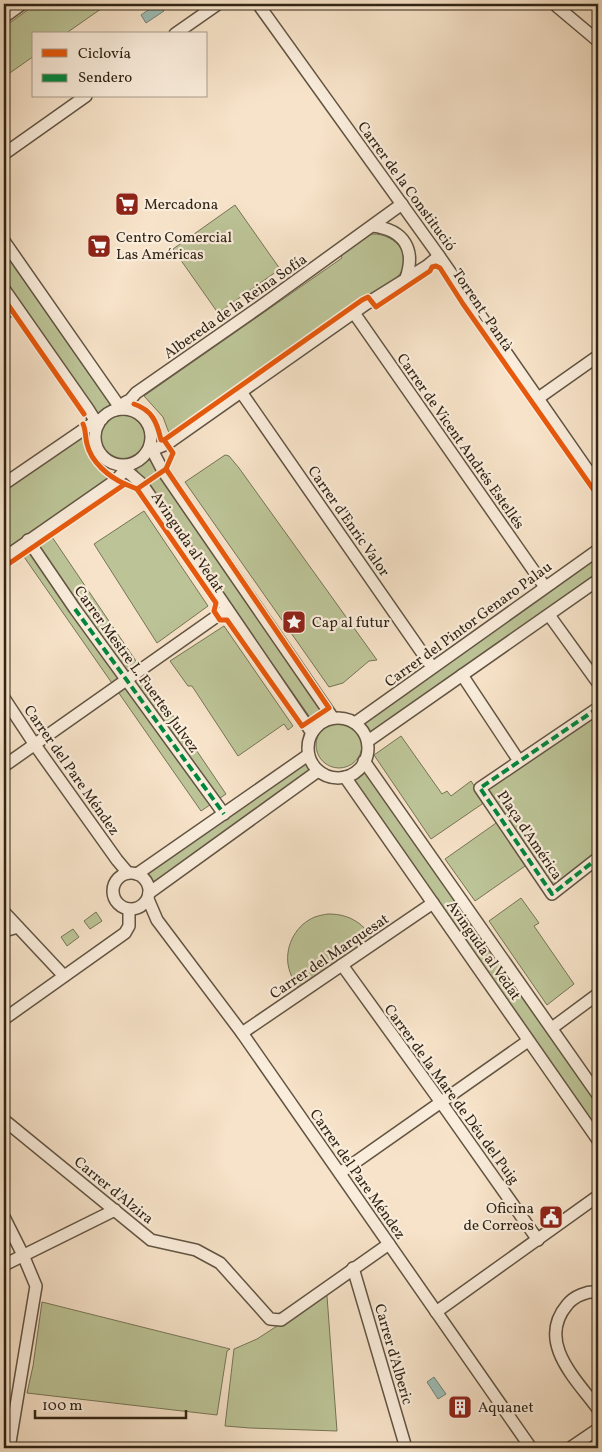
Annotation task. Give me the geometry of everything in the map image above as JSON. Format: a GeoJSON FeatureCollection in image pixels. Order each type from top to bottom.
{"type":"FeatureCollection","features":[{"type":"Feature","properties":{"kind":"street"},"geometry":{"type":"LineString","coordinates":[[4,17],[22,4]]}},
{"type":"Feature","properties":{"kind":"street"},"geometry":{"type":"LineString","coordinates":[[178,32],[218,4]]}},
{"type":"Feature","properties":{"kind":"street","name":"Carrer de la Constitució"},"geometry":{"type":"LineString","coordinates":[[258,4],[402,204],[598,485]]}},
{"type":"Feature","properties":{"kind":"street"},"geometry":{"type":"LineString","coordinates":[[554,4],[598,41]]}},
{"type":"Feature","properties":{"kind":"street"},"geometry":{"type":"LineString","coordinates":[[4,154],[83,98]]}},
{"type":"Feature","properties":{"kind":"street","name":"Albereda de la Reina Sofía"},"geometry":{"type":"LineString","coordinates":[[119,409],[136,394],[402,204]]}},
{"type":"Feature","properties":{"kind":"street"},"geometry":{"type":"LineString","coordinates":[[373,226],[397,233],[406,245],[410,262],[406,278]]}},
{"type":"Feature","properties":{"kind":"street"},"geometry":{"type":"LineString","coordinates":[[4,240],[119,409]]}},
{"type":"Feature","properties":{"kind":"street"},"geometry":{"type":"LineString","coordinates":[[4,558],[116,480],[126,467],[140,460],[149,450],[171,442],[354,313],[427,266],[438,256]]}},
{"type":"Feature","properties":{"kind":"street"},"geometry":{"type":"LineString","coordinates":[[4,289],[98,422],[95,443],[99,452],[104,459],[112,464],[126,467]]}},
{"type":"Feature","properties":{"kind":"street"},"geometry":{"type":"LineString","coordinates":[[4,314],[15,306]]}},
{"type":"Feature","properties":{"kind":"street","name":"Carrer de Vicent Andrés Estellés"},"geometry":{"type":"LineString","coordinates":[[354,313],[545,587]]}},
{"type":"Feature","properties":{"kind":"street"},"geometry":{"type":"LineString","coordinates":[[537,398],[598,356]]}},
{"type":"Feature","properties":{"kind":"street","name":"Carrer d'Enric Valor"},"geometry":{"type":"LineString","coordinates":[[241,392],[432,667]]}},
{"type":"Feature","properties":{"kind":"street"},"geometry":{"type":"LineString","coordinates":[[4,484],[98,422],[106,414],[119,409],[132,411],[146,421],[151,437],[149,450]]}},
{"type":"Feature","properties":{"kind":"street","name":"Avinguda al Vedat"},"geometry":{"type":"LineString","coordinates":[[149,450],[333,718]]}},
{"type":"Feature","properties":{"kind":"street","name":"Avinguda al Vedat"},"geometry":{"type":"LineString","coordinates":[[126,467],[142,484],[312,733]]}},
{"type":"Feature","properties":{"kind":"street","name":"Carrer Mestre L. Fuertes Julvez"},"geometry":{"type":"LineString","coordinates":[[28,540],[75,609],[224,814]]}},
{"type":"Feature","properties":{"kind":"street","name":"Carrer del Pintor Genaro Palau"},"geometry":{"type":"LineString","coordinates":[[355,723],[598,550]]}},
{"type":"Feature","properties":{"kind":"street"},"geometry":{"type":"LineString","coordinates":[[368,741],[598,580]]}},
{"type":"Feature","properties":{"kind":"street"},"geometry":{"type":"LineString","coordinates":[[4,766],[227,609]]}},
{"type":"Feature","properties":{"kind":"street"},"geometry":{"type":"LineString","coordinates":[[549,615],[598,683]]}},
{"type":"Feature","properties":{"kind":"street"},"geometry":{"type":"LineString","coordinates":[[462,676],[519,761]]}},
{"type":"Feature","properties":{"kind":"street","name":"Carrer del Pare Méndez"},"geometry":{"type":"LineString","coordinates":[[4,698],[117,860],[132,873]]}},
{"type":"Feature","properties":{"kind":"street","name":"Plaça d'América"},"geometry":{"type":"LineString","coordinates":[[598,708],[480,788],[552,894],[598,858]]}},
{"type":"Feature","properties":{"kind":"street"},"geometry":{"type":"LineString","coordinates":[[333,718],[346,718],[355,723],[363,731],[368,741],[368,754],[355,773],[345,777],[332,778],[318,771],[308,755],[308,743],[312,733],[323,721],[333,718]]}},
{"type":"Feature","properties":{"kind":"street"},"geometry":{"type":"LineString","coordinates":[[118,879],[132,873],[224,814],[308,755]]}},
{"type":"Feature","properties":{"kind":"street","name":"Avinguda al Vedat"},"geometry":{"type":"LineString","coordinates":[[364,761],[598,1095]]}},
{"type":"Feature","properties":{"kind":"street"},"geometry":{"type":"LineString","coordinates":[[4,1019],[125,933],[134,908],[148,896],[318,771]]}},
{"type":"Feature","properties":{"kind":"street","name":"Avinguda al Vedat"},"geometry":{"type":"LineString","coordinates":[[345,777],[598,1140]]}},
{"type":"Feature","properties":{"kind":"street"},"geometry":{"type":"LineString","coordinates":[[117,860],[118,879],[113,890],[114,896],[122,906],[134,908]]}},
{"type":"Feature","properties":{"kind":"street"},"geometry":{"type":"LineString","coordinates":[[132,873],[148,883],[148,896]]}},
{"type":"Feature","properties":{"kind":"street","name":"Carrer del Pare Méndez"},"geometry":{"type":"LineString","coordinates":[[148,896],[158,920],[242,1032],[531,1448]]}},
{"type":"Feature","properties":{"kind":"street","name":"Carrer del Marquesat"},"geometry":{"type":"LineString","coordinates":[[242,1032],[433,903]]}},
{"type":"Feature","properties":{"kind":"street","name":"Carrer del Pare Méndez"},"geometry":{"type":"LineString","coordinates":[[134,908],[158,920]]}},
{"type":"Feature","properties":{"kind":"street"},"geometry":{"type":"LineString","coordinates":[[4,912],[64,976]]}},
{"type":"Feature","properties":{"kind":"street"},"geometry":{"type":"LineString","coordinates":[[4,931],[18,927]]}},
{"type":"Feature","properties":{"kind":"street","name":"Carrer de la Mare de Déu del Puig"},"geometry":{"type":"LineString","coordinates":[[342,966],[538,1240]]}},
{"type":"Feature","properties":{"kind":"street"},"geometry":{"type":"LineString","coordinates":[[552,1028],[598,994]]}},
{"type":"Feature","properties":{"kind":"street"},"geometry":{"type":"LineString","coordinates":[[340,1173],[528,1041]]}},
{"type":"Feature","properties":{"kind":"street","name":"Carrer d'Alzira"},"geometry":{"type":"LineString","coordinates":[[4,1120],[151,1240],[196,1250],[220,1263],[270,1319],[281,1320],[353,1268]]}},
{"type":"Feature","properties":{"kind":"street"},"geometry":{"type":"LineString","coordinates":[[436,1312],[598,1196]]}},
{"type":"Feature","properties":{"kind":"street"},"geometry":{"type":"LineString","coordinates":[[4,1265],[115,1210]]}},
{"type":"Feature","properties":{"kind":"street"},"geometry":{"type":"LineString","coordinates":[[4,1217],[36,1286],[9,1448]]}},
{"type":"Feature","properties":{"kind":"street"},"geometry":{"type":"LineString","coordinates":[[353,1268],[389,1244]]}},
{"type":"Feature","properties":{"kind":"street","name":"Carrer d'Alberic"},"geometry":{"type":"LineString","coordinates":[[353,1268],[406,1448]]}},
{"type":"Feature","properties":{"kind":"street"},"geometry":{"type":"LineString","coordinates":[[598,1292],[585,1293],[569,1302],[561,1312],[556,1325],[555,1337],[557,1350],[598,1409]]}},
{"type":"Feature","properties":{"kind":"street"},"geometry":{"type":"LineString","coordinates":[[570,1448],[598,1429]]}},
{"type":"Feature","properties":{"kind":"green space"},"geometry":{"type":"Polygon","coordinates":[[[36,4],[108,4],[68,32],[32,32],[32,57],[4,77],[4,27],[36,4]]]}},
{"type":"Feature","properties":{"kind":"green space"},"geometry":{"type":"Polygon","coordinates":[[[235,205],[280,269],[218,313],[173,249],[235,205]]]}},
{"type":"Feature","properties":{"kind":"green space"},"geometry":{"type":"Polygon","coordinates":[[[372,234],[389,238],[401,248],[404,255],[404,263],[402,271],[396,278],[377,292],[370,296],[367,295],[169,433],[163,417],[144,396],[342,258],[340,254],[372,234]]]}},
{"type":"Feature","properties":{"kind":"green space"},"geometry":{"type":"Polygon","coordinates":[[[4,252],[110,404],[110,406],[98,414],[4,281],[4,252]]]}},
{"type":"Feature","properties":{"kind":"green space"},"geometry":{"type":"Polygon","coordinates":[[[123,414],[136,418],[142,424],[146,437],[142,450],[136,456],[123,460],[110,456],[104,450],[100,437],[104,424],[110,418],[123,414]]]}},
{"type":"Feature","properties":{"kind":"green space"},"geometry":{"type":"Polygon","coordinates":[[[85,429],[94,458],[116,480],[4,558],[4,484],[85,429]]]}},
{"type":"Feature","properties":{"kind":"green space"},"geometry":{"type":"Polygon","coordinates":[[[225,455],[229,456],[239,468],[377,660],[369,661],[343,683],[329,687],[185,482],[225,455]]]}},
{"type":"Feature","properties":{"kind":"green space"},"geometry":{"type":"Polygon","coordinates":[[[147,460],[150,460],[326,713],[314,723],[136,469],[147,460]]]}},
{"type":"Feature","properties":{"kind":"green space"},"geometry":{"type":"Polygon","coordinates":[[[144,511],[208,606],[157,643],[94,544],[144,511]]]}},
{"type":"Feature","properties":{"kind":"green space"},"geometry":{"type":"Polygon","coordinates":[[[50,534],[226,794],[201,811],[22,554],[50,534]]]}},
{"type":"Feature","properties":{"kind":"green space"},"geometry":{"type":"Polygon","coordinates":[[[598,551],[598,579],[368,741],[363,731],[355,723],[598,551]]]}},
{"type":"Feature","properties":{"kind":"green space"},"geometry":{"type":"Polygon","coordinates":[[[224,626],[293,726],[288,730],[284,724],[238,756],[192,686],[188,686],[170,661],[224,626]]]}},
{"type":"Feature","properties":{"kind":"green space"},"geometry":{"type":"Polygon","coordinates":[[[598,712],[598,855],[552,890],[485,790],[598,712]]]}},
{"type":"Feature","properties":{"kind":"green space"},"geometry":{"type":"Polygon","coordinates":[[[339,722],[352,726],[358,732],[362,745],[358,758],[352,764],[339,768],[326,764],[320,758],[316,745],[320,732],[326,726],[339,722]]]}},
{"type":"Feature","properties":{"kind":"green space"},"geometry":{"type":"Polygon","coordinates":[[[401,736],[442,794],[447,791],[451,796],[471,781],[485,802],[431,839],[374,755],[401,736]]]}},
{"type":"Feature","properties":{"kind":"green space"},"geometry":{"type":"Polygon","coordinates":[[[308,755],[318,771],[149,893],[145,882],[137,874],[308,755]]]}},
{"type":"Feature","properties":{"kind":"green space"},"geometry":{"type":"Polygon","coordinates":[[[362,768],[598,1104],[598,1131],[352,777],[362,768]]]}},
{"type":"Feature","properties":{"kind":"green space"},"geometry":{"type":"Polygon","coordinates":[[[499,821],[528,864],[475,901],[445,859],[499,821]]]}},
{"type":"Feature","properties":{"kind":"green space"},"geometry":{"type":"Polygon","coordinates":[[[521,898],[539,923],[534,926],[574,984],[547,1005],[489,921],[521,898]]]}},
{"type":"Feature","properties":{"kind":"green space"},"geometry":{"type":"Polygon","coordinates":[[[96,912],[102,921],[90,929],[84,921],[96,912]]]}},
{"type":"Feature","properties":{"kind":"green space"},"geometry":{"type":"Polygon","coordinates":[[[328,914],[344,916],[356,921],[367,930],[376,943],[301,993],[288,965],[290,943],[303,924],[318,916],[328,914]]]}},
{"type":"Feature","properties":{"kind":"green space"},"geometry":{"type":"Polygon","coordinates":[[[73,929],[79,937],[67,946],[61,937],[73,929]]]}},
{"type":"Feature","properties":{"kind":"green space"},"geometry":{"type":"Polygon","coordinates":[[[325,1295],[327,1296],[337,1431],[225,1426],[234,1349],[257,1339],[325,1295]]]}},
{"type":"Feature","properties":{"kind":"green space"},"geometry":{"type":"Polygon","coordinates":[[[42,1302],[230,1349],[227,1351],[217,1415],[27,1393],[33,1366],[42,1302]]]}},
{"type":"Feature","properties":{"kind":"water"},"geometry":{"type":"Polygon","coordinates":[[[157,4],[164,11],[146,23],[141,15],[157,4]]]}},
{"type":"Feature","properties":{"kind":"water"},"geometry":{"type":"Polygon","coordinates":[[[434,1377],[446,1394],[438,1399],[427,1382],[434,1377]]]}},
{"type":"Feature","properties":{"kind":"marked path"},"geometry":{"type":"LineString","coordinates":[[75,609],[224,814]]}},
{"type":"Feature","properties":{"kind":"marked path"},"geometry":{"type":"LineString","coordinates":[[598,708],[480,788],[552,894],[598,858]]}},
{"type":"Feature","properties":{"kind":"cycle path","name":"Torrent_Pantà"},"geometry":{"type":"LineString","coordinates":[[164,440],[362,300],[368,297],[376,307],[436,266],[440,268],[463,304],[598,496]]}},
{"type":"Feature","properties":{"kind":"cycle path"},"geometry":{"type":"LineString","coordinates":[[4,299],[84,414]]}},
{"type":"Feature","properties":{"kind":"cycle path"},"geometry":{"type":"LineString","coordinates":[[4,567],[125,484],[137,489],[166,469],[173,453],[164,440],[161,440],[153,418],[145,410],[134,404]]}},
{"type":"Feature","properties":{"kind":"cycle path"},"geometry":{"type":"LineString","coordinates":[[83,424],[92,457],[107,473],[125,484]]}},
{"type":"Feature","properties":{"kind":"cycle path"},"geometry":{"type":"LineString","coordinates":[[137,489],[216,603],[214,611],[220,620],[227,620],[302,726],[329,708],[166,469]]}},
{"type":"Feature","properties":{"kind":"place","name":"Mercadona"},"geometry":{"type":"Point","coordinates":[127,204]}},
{"type":"Feature","properties":{"kind":"place","name":"Centro Comercial Las Américas"},"geometry":{"type":"Point","coordinates":[99,246]}},
{"type":"Feature","properties":{"kind":"place","name":"Cap al futur"},"geometry":{"type":"Point","coordinates":[294,622]}},
{"type":"Feature","properties":{"kind":"place","name":"Oficina de Correos"},"geometry":{"type":"Point","coordinates":[551,1217]}},
{"type":"Feature","properties":{"kind":"place","name":"Aquanet"},"geometry":{"type":"Point","coordinates":[460,1407]}}]}
